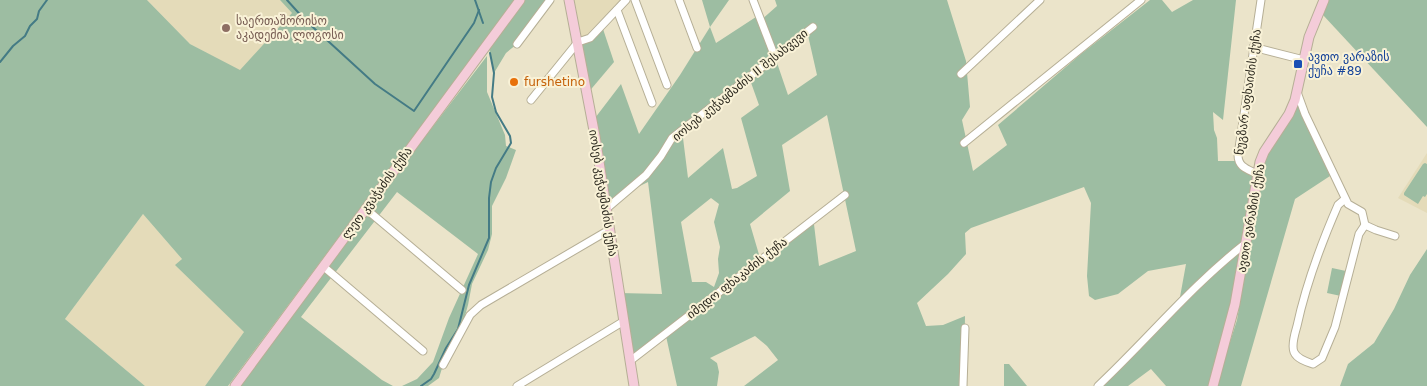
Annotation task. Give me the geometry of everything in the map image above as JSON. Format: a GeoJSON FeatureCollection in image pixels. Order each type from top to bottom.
{"type":"FeatureCollection","features":[{"type":"Feature","properties":{"kind":"street","name":"ლეო კვაჭაძის ქუჩა"},"geometry":{"type":"LineString","coordinates":[[235,386],[520,0]]}},
{"type":"Feature","properties":{"kind":"street"},"geometry":{"type":"LineString","coordinates":[[517,44],[550,0]]}},
{"type":"Feature","properties":{"kind":"street","name":"იოსებ კეჭაყმაძის ქუჩა"},"geometry":{"type":"LineString","coordinates":[[569,0],[578,42],[634,386]]}},
{"type":"Feature","properties":{"kind":"street"},"geometry":{"type":"LineString","coordinates":[[530,100],[578,42],[590,38],[626,0]]}},
{"type":"Feature","properties":{"kind":"street"},"geometry":{"type":"LineString","coordinates":[[635,0],[667,84]]}},
{"type":"Feature","properties":{"kind":"street"},"geometry":{"type":"LineString","coordinates":[[679,0],[697,48]]}},
{"type":"Feature","properties":{"kind":"street"},"geometry":{"type":"LineString","coordinates":[[753,0],[775,57]]}},
{"type":"Feature","properties":{"kind":"street"},"geometry":{"type":"LineString","coordinates":[[961,74],[1040,0]]}},
{"type":"Feature","properties":{"kind":"street"},"geometry":{"type":"LineString","coordinates":[[964,143],[1141,0]]}},
{"type":"Feature","properties":{"kind":"street","name":"ნუგზარ აფხაიძის ქუჩა"},"geometry":{"type":"LineString","coordinates":[[1257,174],[1241,166],[1238,161],[1260,0]]}},
{"type":"Feature","properties":{"kind":"street","name":"ავთო ვარაზის ქუჩა"},"geometry":{"type":"LineString","coordinates":[[1213,386],[1235,304],[1257,174],[1264,152],[1289,114],[1297,92],[1315,20],[1324,0]]}},
{"type":"Feature","properties":{"kind":"street"},"geometry":{"type":"LineString","coordinates":[[617,10],[652,103]]}},
{"type":"Feature","properties":{"kind":"street","name":"იოსებ კეჭაყმაძის II შესახვევი"},"geometry":{"type":"LineString","coordinates":[[606,209],[646,175],[672,138],[813,26]]}},
{"type":"Feature","properties":{"kind":"street"},"geometry":{"type":"LineString","coordinates":[[1253,47],[1304,60]]}},
{"type":"Feature","properties":{"kind":"street"},"geometry":{"type":"LineString","coordinates":[[1297,92],[1308,122],[1345,199],[1348,204],[1362,212],[1365,224],[1359,234],[1340,310],[1325,352],[1319,362],[1314,364],[1298,357],[1294,353],[1293,347],[1307,282],[1338,206],[1345,199]]}},
{"type":"Feature","properties":{"kind":"street","name":"იმედო ფხაკაძის ქუჩა"},"geometry":{"type":"LineString","coordinates":[[630,361],[845,195]]}},
{"type":"Feature","properties":{"kind":"street"},"geometry":{"type":"LineString","coordinates":[[366,209],[462,290]]}},
{"type":"Feature","properties":{"kind":"street"},"geometry":{"type":"LineString","coordinates":[[1365,224],[1395,236]]}},
{"type":"Feature","properties":{"kind":"street"},"geometry":{"type":"LineString","coordinates":[[443,365],[470,315],[481,305],[609,230]]}},
{"type":"Feature","properties":{"kind":"street"},"geometry":{"type":"LineString","coordinates":[[1098,386],[1131,355],[1211,272],[1246,243]]}},
{"type":"Feature","properties":{"kind":"street"},"geometry":{"type":"LineString","coordinates":[[324,267],[423,351]]}},
{"type":"Feature","properties":{"kind":"street"},"geometry":{"type":"LineString","coordinates":[[517,386],[624,321]]}},
{"type":"Feature","properties":{"kind":"street"},"geometry":{"type":"LineString","coordinates":[[963,386],[965,328]]}},
{"type":"Feature","properties":{"kind":"shaded area","name":"საერთაშორისო აკადემია ლოგოსი"},"geometry":{"type":"Polygon","coordinates":[[[147,0],[280,0],[292,13],[240,71],[190,44],[147,0]]]}},
{"type":"Feature","properties":{"kind":"shaded area"},"geometry":{"type":"Polygon","coordinates":[[[569,0],[626,0],[590,38],[578,42],[569,0]]]}},
{"type":"Feature","properties":{"kind":"shaded area"},"geometry":{"type":"Polygon","coordinates":[[[1427,153],[1427,213],[1398,198],[1427,153]]]}},
{"type":"Feature","properties":{"kind":"shaded area"},"geometry":{"type":"Polygon","coordinates":[[[143,214],[182,259],[176,265],[244,332],[205,386],[145,386],[65,319],[143,214]]]}},
{"type":"Feature","properties":{"kind":"green space"},"geometry":{"type":"Polygon","coordinates":[[[0,0],[147,0],[190,44],[240,70],[292,13],[280,0],[515,0],[228,386],[205,386],[244,332],[175,265],[182,259],[143,214],[65,319],[145,386],[0,386],[0,0]]]}},
{"type":"Feature","properties":{"kind":"green space"},"geometry":{"type":"Polygon","coordinates":[[[520,0],[550,0],[517,44],[506,53],[494,73],[488,43],[520,0]]]}},
{"type":"Feature","properties":{"kind":"green space"},"geometry":{"type":"Polygon","coordinates":[[[702,0],[729,0],[710,27],[702,0]]]}},
{"type":"Feature","properties":{"kind":"green space"},"geometry":{"type":"Polygon","coordinates":[[[775,0],[947,0],[966,61],[970,107],[962,120],[973,171],[1007,145],[998,125],[1081,54],[1150,0],[1162,0],[1172,12],[1193,0],[1236,0],[1223,120],[1213,112],[1214,130],[1217,138],[1218,161],[1238,161],[1257,174],[1247,238],[1213,386],[1166,386],[1151,369],[1128,386],[1098,386],[1180,297],[1186,264],[1148,271],[1118,294],[1095,300],[1089,296],[1087,276],[1091,203],[1084,187],[971,228],[965,233],[966,254],[917,303],[926,326],[943,325],[965,316],[964,386],[744,386],[778,360],[767,346],[755,336],[710,358],[717,363],[719,372],[717,386],[677,386],[666,336],[630,361],[619,293],[662,294],[648,182],[605,203],[592,122],[621,84],[639,134],[680,75],[710,27],[716,43],[759,15],[761,20],[777,6],[775,0]],[[807,31],[775,57],[788,95],[817,75],[807,31]],[[749,77],[682,130],[688,178],[723,148],[732,189],[757,176],[741,118],[759,105],[749,77]],[[827,115],[782,145],[790,191],[750,224],[760,258],[813,216],[819,266],[856,251],[827,115]],[[711,198],[681,222],[692,282],[706,282],[714,287],[719,273],[718,259],[720,247],[714,222],[719,204],[711,198]]]}},
{"type":"Feature","properties":{"kind":"green space"},"geometry":{"type":"Polygon","coordinates":[[[1329,0],[1427,0],[1427,127],[1323,15],[1329,0]]]}},
{"type":"Feature","properties":{"kind":"green space"},"geometry":{"type":"Polygon","coordinates":[[[602,26],[614,62],[587,94],[578,42],[602,26]]]}},
{"type":"Feature","properties":{"kind":"green space"},"geometry":{"type":"Polygon","coordinates":[[[487,56],[487,92],[505,135],[506,146],[516,150],[506,178],[492,206],[492,234],[488,250],[472,284],[461,330],[443,365],[439,378],[428,386],[402,386],[417,379],[433,362],[449,318],[478,254],[397,192],[301,317],[382,380],[393,386],[239,386],[325,267],[487,56]]]}},
{"type":"Feature","properties":{"kind":"green space"},"geometry":{"type":"Polygon","coordinates":[[[1298,103],[1330,176],[1295,199],[1241,386],[1216,386],[1237,320],[1264,162],[1268,151],[1288,124],[1298,103]]]}},
{"type":"Feature","properties":{"kind":"green space"},"geometry":{"type":"Polygon","coordinates":[[[1425,163],[1427,164],[1427,194],[1425,197],[1423,196],[1418,204],[1404,195],[1404,193],[1425,163]]]}},
{"type":"Feature","properties":{"kind":"green space"},"geometry":{"type":"Polygon","coordinates":[[[1427,249],[1427,386],[1340,386],[1348,364],[1374,343],[1394,309],[1410,275],[1427,249]]]}},
{"type":"Feature","properties":{"kind":"green space"},"geometry":{"type":"Polygon","coordinates":[[[1332,268],[1346,271],[1341,296],[1327,293],[1332,268]]]}},
{"type":"Feature","properties":{"kind":"green space"},"geometry":{"type":"Polygon","coordinates":[[[1004,364],[1009,364],[1027,386],[1004,386],[1004,364]]]}},
{"type":"Feature","properties":{"kind":"waterway"},"geometry":{"type":"LineString","coordinates":[[0,62],[13,46],[25,36],[47,0]]}},
{"type":"Feature","properties":{"kind":"waterway"},"geometry":{"type":"LineString","coordinates":[[287,0],[305,20],[375,84],[414,111],[474,23],[479,10]]}},
{"type":"Feature","properties":{"kind":"waterway"},"geometry":{"type":"LineString","coordinates":[[475,0],[483,23]]}},
{"type":"Feature","properties":{"kind":"waterway"},"geometry":{"type":"LineString","coordinates":[[421,386],[431,379],[446,348],[458,329],[469,285],[489,238],[491,182],[496,168],[511,143],[510,136],[496,112],[492,97],[494,73],[490,53]]}},
{"type":"Feature","properties":{"kind":"place","name":"საერთაშორისო აკადემია ლოგოსი"},"geometry":{"type":"Point","coordinates":[226,28]}},
{"type":"Feature","properties":{"kind":"place","name":"ავთო ვარაზის ქუჩა #89"},"geometry":{"type":"Point","coordinates":[1298,64]}},
{"type":"Feature","properties":{"kind":"place","name":"furshetino"},"geometry":{"type":"Point","coordinates":[514,82]}}]}
